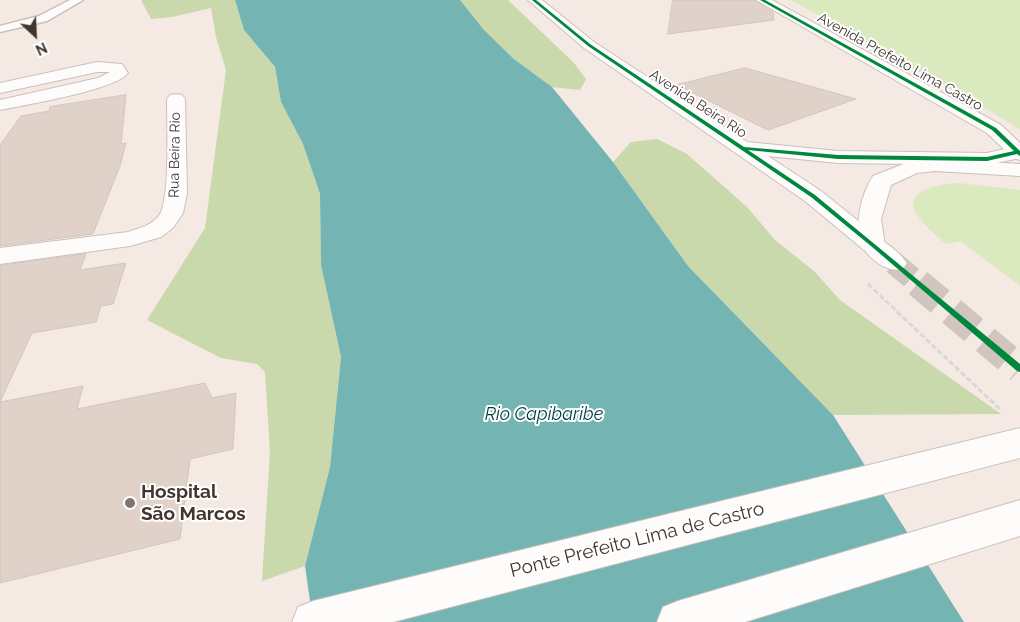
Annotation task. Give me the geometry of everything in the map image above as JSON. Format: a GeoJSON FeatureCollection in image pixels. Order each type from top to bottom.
{"type":"FeatureCollection","features":[{"type":"Feature","properties":{"kind":"main road","name":"Avenida Beira Rio"},"geometry":{"type":"LineString","coordinates":[[534,0],[589,45],[813,196],[894,263]]}},
{"type":"Feature","properties":{"kind":"main road","name":"Avenida Prefeito Lima Castro"},"geometry":{"type":"LineString","coordinates":[[762,0],[994,129],[1019,159]]}},
{"type":"Feature","properties":{"kind":"main road"},"geometry":{"type":"LineString","coordinates":[[0,88],[96,67],[116,67],[120,73],[103,82],[0,105]]}},
{"type":"Feature","properties":{"kind":"main road","name":"Rua Beira Rio"},"geometry":{"type":"LineString","coordinates":[[0,256],[130,239],[153,232],[165,224],[172,213],[176,193],[176,99]]}},
{"type":"Feature","properties":{"kind":"main road"},"geometry":{"type":"LineString","coordinates":[[743,148],[838,157],[1019,159]]}},
{"type":"Feature","properties":{"kind":"main road"},"geometry":{"type":"LineString","coordinates":[[873,244],[869,219],[881,180],[913,168],[1019,159]]}},
{"type":"Feature","properties":{"kind":"main road","name":"Ponte Prefeito Lima de Castro"},"geometry":{"type":"LineString","coordinates":[[313,622],[961,458],[1013,429]]}},
{"type":"Feature","properties":{"kind":"main road"},"geometry":{"type":"LineString","coordinates":[[678,622],[1020,518]]}},
{"type":"Feature","properties":{"kind":"lane"},"geometry":{"type":"LineString","coordinates":[[0,29],[43,20],[78,0]]}},
{"type":"Feature","properties":{"kind":"path"},"geometry":{"type":"LineString","coordinates":[[867,283],[1013,429]]}},
{"type":"Feature","properties":{"kind":"green space"},"geometry":{"type":"Polygon","coordinates":[[[141,0],[235,0],[244,30],[275,67],[281,102],[303,144],[320,194],[321,265],[341,357],[330,467],[305,566],[262,581],[270,452],[265,372],[257,364],[221,358],[147,320],[205,228],[226,70],[216,37],[211,8],[172,17],[151,19],[141,0]]]}},
{"type":"Feature","properties":{"kind":"green space"},"geometry":{"type":"Polygon","coordinates":[[[460,0],[508,0],[574,63],[586,79],[580,90],[552,87],[514,59],[484,30],[460,0]]]}},
{"type":"Feature","properties":{"kind":"green space"},"geometry":{"type":"Polygon","coordinates":[[[791,0],[1020,0],[1020,130],[1002,118],[791,0]]]}},
{"type":"Feature","properties":{"kind":"green space"},"geometry":{"type":"Polygon","coordinates":[[[657,139],[687,154],[747,207],[775,240],[815,272],[840,300],[1001,414],[833,415],[688,266],[613,162],[631,142],[657,139]]]}},
{"type":"Feature","properties":{"kind":"green space"},"geometry":{"type":"Polygon","coordinates":[[[959,183],[1020,190],[1020,286],[961,241],[946,244],[918,216],[914,207],[914,200],[918,194],[934,187],[959,183]]]}},
{"type":"Feature","properties":{"kind":"water","name":"Rio Capibaribe"},"geometry":{"type":"Polygon","coordinates":[[[235,0],[460,0],[484,30],[514,59],[552,87],[613,162],[688,266],[833,415],[964,622],[313,622],[305,566],[330,467],[341,357],[321,265],[320,194],[303,144],[281,102],[275,67],[244,30],[235,0]]]}},
{"type":"Feature","properties":{"kind":"building"},"geometry":{"type":"Polygon","coordinates":[[[673,0],[754,0],[773,12],[774,20],[668,34],[673,0]]]}},
{"type":"Feature","properties":{"kind":"building"},"geometry":{"type":"Polygon","coordinates":[[[745,68],[856,99],[768,130],[677,85],[745,68]]]}},
{"type":"Feature","properties":{"kind":"building"},"geometry":{"type":"Polygon","coordinates":[[[126,95],[121,144],[126,143],[120,166],[93,234],[0,246],[0,145],[21,116],[49,111],[50,107],[126,95]]]}},
{"type":"Feature","properties":{"kind":"building"},"geometry":{"type":"Polygon","coordinates":[[[86,254],[80,270],[126,263],[113,304],[101,306],[96,322],[32,333],[0,402],[0,266],[86,254]]]}},
{"type":"Feature","properties":{"kind":"building"},"geometry":{"type":"Polygon","coordinates":[[[205,383],[212,398],[236,393],[233,449],[190,459],[180,539],[0,583],[0,402],[83,386],[77,409],[205,383]]]}},
{"type":"Feature","properties":{"kind":"tunnel"},"geometry":{"type":"LineString","coordinates":[[894,263],[919,284]]}},
{"type":"Feature","properties":{"kind":"tunnel"},"geometry":{"type":"LineString","coordinates":[[918,283],[1020,369]]}},
{"type":"Feature","properties":{"kind":"cycle path"},"geometry":{"type":"LineString","coordinates":[[534,0],[589,45],[813,196],[1020,369]]}},
{"type":"Feature","properties":{"kind":"cycle path"},"geometry":{"type":"LineString","coordinates":[[762,0],[994,129],[1020,154]]}},
{"type":"Feature","properties":{"kind":"cycle path"},"geometry":{"type":"LineString","coordinates":[[745,148],[838,157],[987,159],[1018,152]]}},
{"type":"Feature","properties":{"kind":"place","name":"Hospital São Marcos"},"geometry":{"type":"Point","coordinates":[130,503]}}]}
